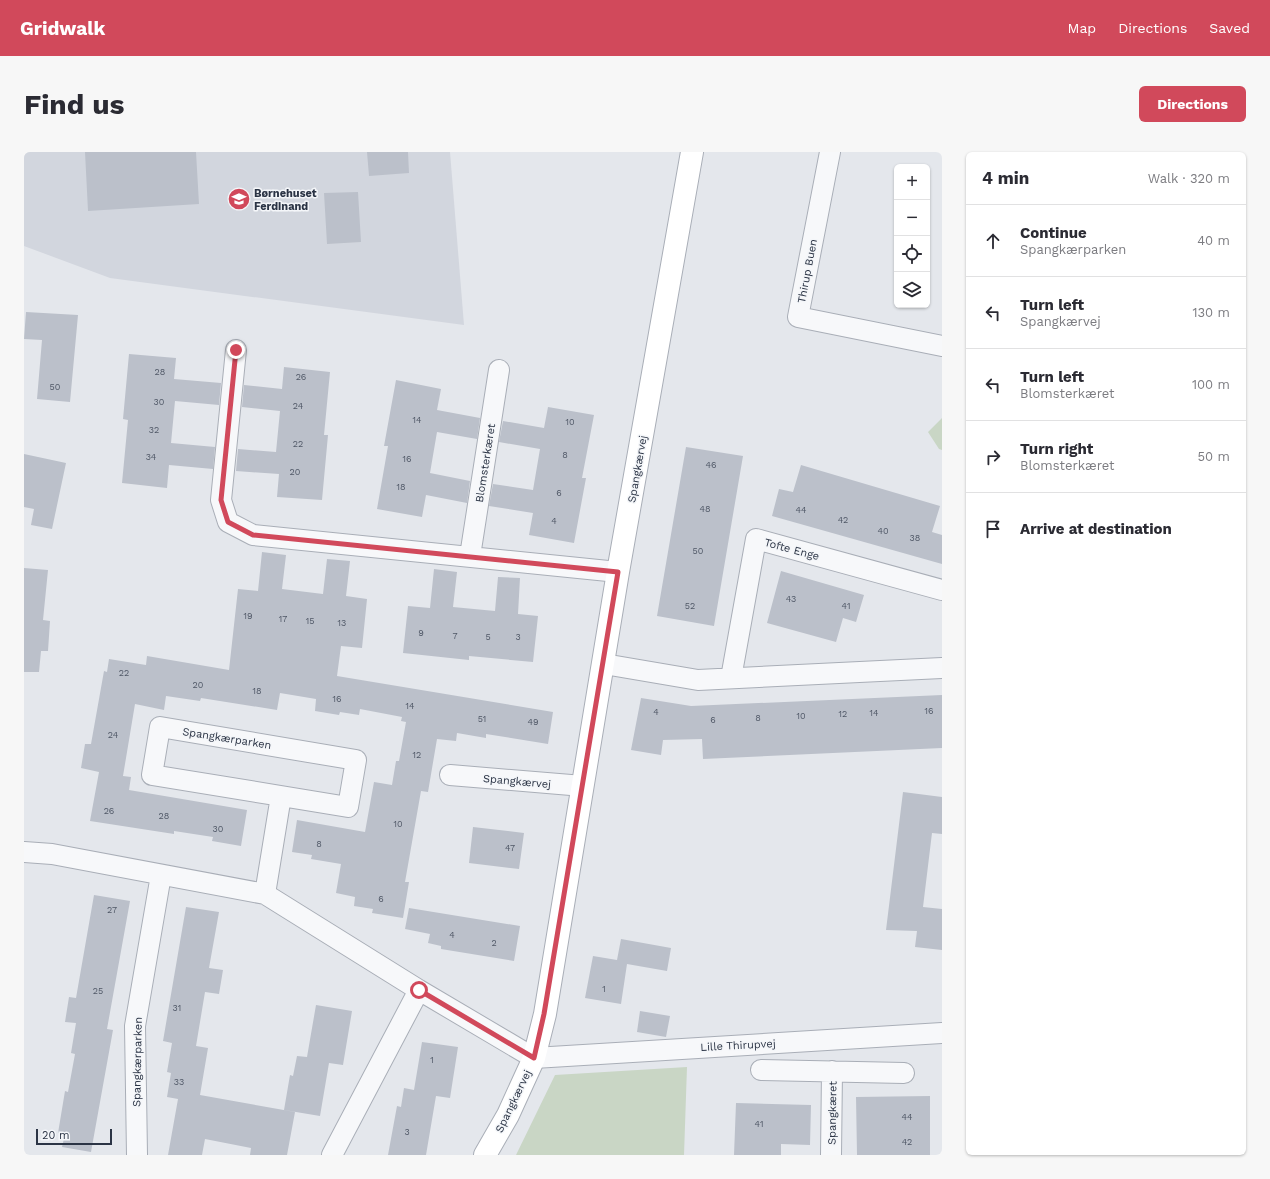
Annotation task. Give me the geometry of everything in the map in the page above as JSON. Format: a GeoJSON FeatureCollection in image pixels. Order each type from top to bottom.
{"type":"FeatureCollection","features":[{"type":"Feature","properties":{"kind":"street","name":"Spangkærvej"},"geometry":{"type":"LineString","coordinates":[[485,1155],[508,1115],[534,1058],[544,1014],[604,664],[618,572],[692,152]]}},
{"type":"Feature","properties":{"kind":"street","name":"Thirup Buen"},"geometry":{"type":"LineString","coordinates":[[830,152],[798,317],[942,346]]}},
{"type":"Feature","properties":{"kind":"street"},"geometry":{"type":"LineString","coordinates":[[236,350],[221,500],[228,522],[253,535],[618,572]]}},
{"type":"Feature","properties":{"kind":"street","name":"Blomsterkæret"},"geometry":{"type":"LineString","coordinates":[[470,556],[500,370]]}},
{"type":"Feature","properties":{"kind":"street","name":"Tofte Enge"},"geometry":{"type":"LineString","coordinates":[[730,678],[756,539],[942,590]]}},
{"type":"Feature","properties":{"kind":"street"},"geometry":{"type":"LineString","coordinates":[[604,664],[698,680],[942,668]]}},
{"type":"Feature","properties":{"kind":"street","name":"Spangkærparken"},"geometry":{"type":"LineString","coordinates":[[160,727],[356,760],[348,807],[281,796],[152,775],[160,727]]}},
{"type":"Feature","properties":{"kind":"street","name":"Spangkærvej"},"geometry":{"type":"LineString","coordinates":[[450,775],[583,786]]}},
{"type":"Feature","properties":{"kind":"street"},"geometry":{"type":"LineString","coordinates":[[265,894],[281,796]]}},
{"type":"Feature","properties":{"kind":"street"},"geometry":{"type":"LineString","coordinates":[[24,852],[52,854],[265,894],[419,990],[534,1058]]}},
{"type":"Feature","properties":{"kind":"street","name":"Spangkærparken"},"geometry":{"type":"LineString","coordinates":[[137,1155],[135,1026],[161,875]]}},
{"type":"Feature","properties":{"kind":"street"},"geometry":{"type":"LineString","coordinates":[[332,1155],[419,990]]}},
{"type":"Feature","properties":{"kind":"street","name":"Lille Thirupvej"},"geometry":{"type":"LineString","coordinates":[[534,1058],[942,1033]]}},
{"type":"Feature","properties":{"kind":"street","name":"Spangkæret"},"geometry":{"type":"LineString","coordinates":[[761,1070],[904,1073]]}},
{"type":"Feature","properties":{"kind":"street","name":"Spangkæret"},"geometry":{"type":"LineString","coordinates":[[832,1071],[832,1155]]}},
{"type":"Feature","properties":{"kind":"shaded area","name":"Børnehuset Ferdinand"},"geometry":{"type":"Polygon","coordinates":[[[24,152],[450,152],[464,325],[110,278],[24,246],[24,152]]]}},
{"type":"Feature","properties":{"kind":"green space"},"geometry":{"type":"Polygon","coordinates":[[[942,418],[942,450],[939,449],[928,432],[942,418]]]}},
{"type":"Feature","properties":{"kind":"green space"},"geometry":{"type":"Polygon","coordinates":[[[687,1067],[684,1155],[516,1155],[555,1075],[687,1067]]]}},
{"type":"Feature","properties":{"kind":"building"},"geometry":{"type":"Polygon","coordinates":[[[85,152],[196,152],[199,204],[88,211],[85,152]]]}},
{"type":"Feature","properties":{"kind":"building"},"geometry":{"type":"Polygon","coordinates":[[[367,152],[408,152],[409,173],[369,176],[367,152]]]}},
{"type":"Feature","properties":{"kind":"building"},"geometry":{"type":"Polygon","coordinates":[[[358,192],[361,242],[327,244],[324,193],[358,192]]]}},
{"type":"Feature","properties":{"kind":"building"},"geometry":{"type":"Polygon","coordinates":[[[26,312],[78,315],[70,402],[37,399],[42,340],[24,339],[26,312]]]}},
{"type":"Feature","properties":{"kind":"building"},"geometry":{"type":"Polygon","coordinates":[[[129,354],[176,358],[174,379],[221,383],[219,405],[175,401],[171,443],[215,447],[213,469],[169,465],[167,488],[122,483],[128,420],[123,419],[129,354]]]}},
{"type":"Feature","properties":{"kind":"building"},"geometry":{"type":"Polygon","coordinates":[[[284,367],[330,372],[324,435],[328,435],[322,500],[277,497],[279,474],[236,471],[238,449],[276,452],[280,411],[242,407],[244,385],[282,389],[284,367]]]}},
{"type":"Feature","properties":{"kind":"building"},"geometry":{"type":"Polygon","coordinates":[[[396,380],[441,389],[437,410],[480,418],[477,439],[437,432],[430,473],[470,481],[467,503],[426,495],[422,517],[377,509],[388,446],[384,446],[396,380]]]}},
{"type":"Feature","properties":{"kind":"building"},"geometry":{"type":"Polygon","coordinates":[[[548,407],[594,415],[582,478],[586,478],[574,543],[529,535],[533,513],[489,506],[493,484],[533,490],[540,449],[499,442],[503,421],[544,428],[548,407]]]}},
{"type":"Feature","properties":{"kind":"building"},"geometry":{"type":"Polygon","coordinates":[[[686,447],[743,456],[714,626],[657,616],[686,447]]]}},
{"type":"Feature","properties":{"kind":"building"},"geometry":{"type":"Polygon","coordinates":[[[24,454],[66,463],[52,529],[31,525],[34,509],[24,507],[24,454]]]}},
{"type":"Feature","properties":{"kind":"building"},"geometry":{"type":"Polygon","coordinates":[[[801,465],[940,506],[932,532],[942,535],[942,564],[772,516],[779,489],[793,492],[801,465]]]}},
{"type":"Feature","properties":{"kind":"building"},"geometry":{"type":"Polygon","coordinates":[[[262,552],[286,555],[282,589],[323,594],[327,559],[350,561],[346,596],[367,599],[362,648],[341,646],[337,676],[553,712],[548,744],[486,734],[486,738],[457,733],[456,741],[437,739],[428,792],[421,791],[405,882],[409,882],[403,918],[372,913],[373,909],[354,906],[355,897],[336,893],[341,864],[311,859],[312,855],[292,852],[297,820],[365,832],[374,782],[392,785],[396,761],[399,761],[406,722],[401,721],[402,717],[360,709],[359,715],[340,712],[339,715],[315,711],[316,699],[280,693],[277,710],[201,698],[200,701],[166,696],[164,710],[135,704],[123,776],[131,777],[129,790],[247,810],[241,846],[212,841],[213,837],[174,831],[174,834],[90,821],[99,772],[81,768],[85,744],[91,744],[104,671],[107,672],[109,659],[146,665],[147,656],[229,670],[238,589],[258,591],[262,552]]]}},
{"type":"Feature","properties":{"kind":"building"},"geometry":{"type":"Polygon","coordinates":[[[24,568],[48,570],[43,620],[50,621],[48,651],[41,651],[39,672],[24,672],[24,568]]]}},
{"type":"Feature","properties":{"kind":"building"},"geometry":{"type":"Polygon","coordinates":[[[434,569],[457,572],[453,607],[495,611],[498,577],[520,578],[518,614],[538,616],[533,662],[469,656],[469,660],[403,653],[408,606],[430,608],[434,569]]]}},
{"type":"Feature","properties":{"kind":"building"},"geometry":{"type":"Polygon","coordinates":[[[781,571],[864,595],[856,622],[843,618],[836,642],[767,623],[781,571]]]}},
{"type":"Feature","properties":{"kind":"building"},"geometry":{"type":"Polygon","coordinates":[[[942,695],[942,748],[703,759],[702,739],[663,740],[661,755],[631,750],[641,698],[691,706],[942,695]]]}},
{"type":"Feature","properties":{"kind":"building"},"geometry":{"type":"Polygon","coordinates":[[[903,792],[942,797],[942,834],[932,833],[923,907],[942,909],[942,950],[915,947],[917,931],[886,930],[903,792]]]}},
{"type":"Feature","properties":{"kind":"building"},"geometry":{"type":"Polygon","coordinates":[[[473,827],[524,833],[519,869],[469,863],[473,827]]]}},
{"type":"Feature","properties":{"kind":"building"},"geometry":{"type":"Polygon","coordinates":[[[94,895],[130,901],[107,1029],[113,1030],[91,1152],[62,1147],[65,1134],[58,1133],[65,1091],[68,1092],[75,1054],[71,1053],[76,1023],[65,1022],[69,997],[76,998],[94,895]]]}},
{"type":"Feature","properties":{"kind":"building"},"geometry":{"type":"Polygon","coordinates":[[[186,907],[219,912],[209,968],[223,970],[219,994],[205,992],[196,1046],[208,1048],[200,1095],[295,1112],[287,1155],[250,1155],[251,1148],[205,1139],[202,1155],[168,1155],[178,1099],[167,1097],[171,1073],[167,1072],[172,1043],[163,1041],[186,907]]]}},
{"type":"Feature","properties":{"kind":"building"},"geometry":{"type":"Polygon","coordinates":[[[409,908],[520,926],[514,961],[441,949],[441,946],[428,943],[430,934],[405,929],[409,908]]]}},
{"type":"Feature","properties":{"kind":"building"},"geometry":{"type":"Polygon","coordinates":[[[621,939],[671,948],[667,971],[627,964],[621,1004],[585,998],[593,956],[617,960],[621,939]]]}},
{"type":"Feature","properties":{"kind":"building"},"geometry":{"type":"Polygon","coordinates":[[[316,1005],[352,1011],[343,1065],[329,1063],[320,1116],[284,1110],[290,1075],[293,1076],[297,1056],[307,1057],[316,1005]]]}},
{"type":"Feature","properties":{"kind":"building"},"geometry":{"type":"Polygon","coordinates":[[[640,1011],[670,1016],[666,1037],[637,1032],[640,1011]]]}},
{"type":"Feature","properties":{"kind":"building"},"geometry":{"type":"Polygon","coordinates":[[[422,1042],[458,1047],[450,1098],[436,1096],[426,1155],[388,1155],[397,1106],[401,1107],[404,1088],[414,1090],[422,1042]]]}},
{"type":"Feature","properties":{"kind":"building"},"geometry":{"type":"Polygon","coordinates":[[[930,1096],[930,1155],[857,1155],[856,1097],[930,1096]]]}},
{"type":"Feature","properties":{"kind":"building"},"geometry":{"type":"Polygon","coordinates":[[[736,1103],[811,1105],[810,1145],[781,1144],[781,1155],[734,1155],[736,1103]]]}},
{"type":"Feature","properties":{"kind":"place","name":"Børnehuset Ferdinand"},"geometry":{"type":"Point","coordinates":[239,199]}},
{"type":"Feature","properties":{"kind":"route"},"geometry":{"type":"LineString","coordinates":[[236,350],[221,500],[228,522],[253,535],[618,572],[544,1014],[534,1058],[419,990]]}}]}
